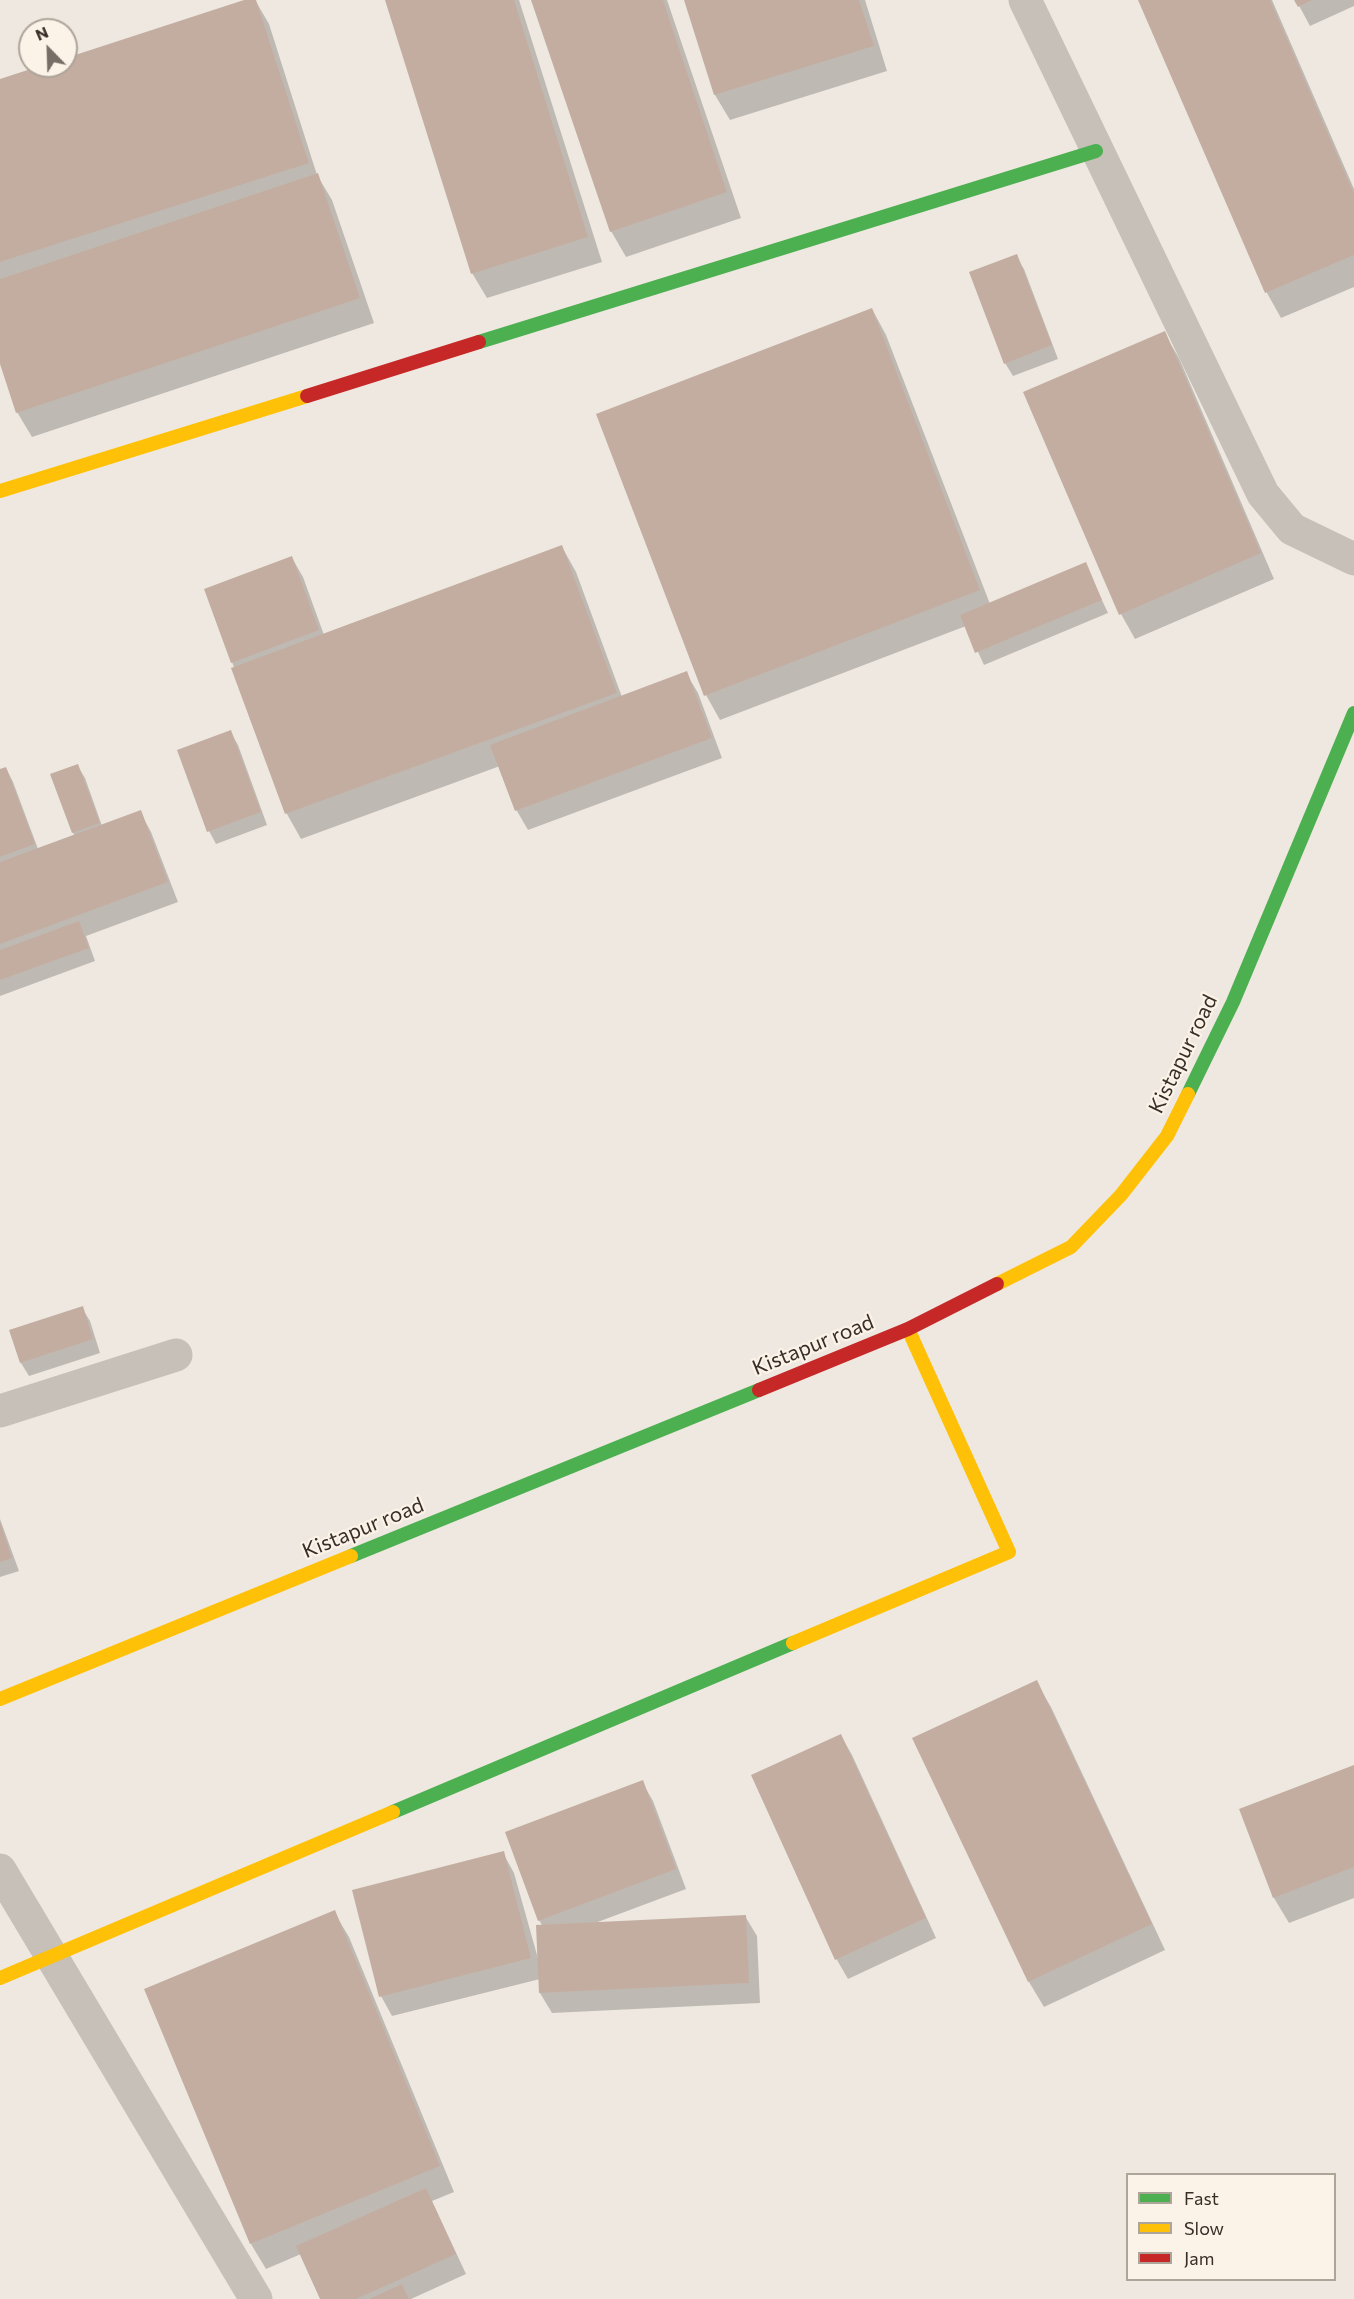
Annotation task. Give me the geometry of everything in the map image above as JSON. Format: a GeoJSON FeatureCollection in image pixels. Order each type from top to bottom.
{"type":"FeatureCollection","features":[{"type":"Feature","properties":{"kind":"street"},"geometry":{"type":"LineString","coordinates":[[1025,0],[1263,494],[1292,529],[1354,559]]}},
{"type":"Feature","properties":{"kind":"street"},"geometry":{"type":"LineString","coordinates":[[0,491],[1096,151]]}},
{"type":"Feature","properties":{"kind":"street","name":"Kistapur road"},"geometry":{"type":"LineString","coordinates":[[0,1699],[908,1329],[1071,1247],[1121,1195],[1167,1136],[1233,1002],[1354,713]]}},
{"type":"Feature","properties":{"kind":"street"},"geometry":{"type":"LineString","coordinates":[[0,1978],[1009,1552],[908,1329]]}},
{"type":"Feature","properties":{"kind":"street"},"geometry":{"type":"LineString","coordinates":[[0,1411],[176,1355]]}},
{"type":"Feature","properties":{"kind":"street"},"geometry":{"type":"LineString","coordinates":[[0,1870],[256,2299]]}},
{"type":"Feature","properties":{"kind":"building"},"geometry":{"type":"Polygon","coordinates":[[[244,0],[256,0],[309,163],[0,262],[0,79],[18,73],[18,78],[78,78],[78,54],[244,0]]]}},
{"type":"Feature","properties":{"kind":"building"},"geometry":{"type":"Polygon","coordinates":[[[385,0],[514,0],[588,237],[471,274],[385,0]]]}},
{"type":"Feature","properties":{"kind":"building"},"geometry":{"type":"Polygon","coordinates":[[[531,0],[663,0],[727,192],[610,232],[531,0]]]}},
{"type":"Feature","properties":{"kind":"building"},"geometry":{"type":"Polygon","coordinates":[[[684,0],[859,0],[874,46],[714,95],[684,0]]]}},
{"type":"Feature","properties":{"kind":"building"},"geometry":{"type":"Polygon","coordinates":[[[1138,0],[1270,0],[1354,194],[1354,255],[1265,293],[1138,0]]]}},
{"type":"Feature","properties":{"kind":"building"},"geometry":{"type":"Polygon","coordinates":[[[1294,0],[1312,0],[1298,7],[1294,0]]]}},
{"type":"Feature","properties":{"kind":"building"},"geometry":{"type":"Polygon","coordinates":[[[318,173],[360,298],[16,413],[0,364],[0,279],[318,173]]]}},
{"type":"Feature","properties":{"kind":"building"},"geometry":{"type":"Polygon","coordinates":[[[1017,254],[1052,345],[1004,364],[969,272],[1017,254]]]}},
{"type":"Feature","properties":{"kind":"building"},"geometry":{"type":"Polygon","coordinates":[[[872,308],[980,590],[704,696],[596,414],[872,308]]]}},
{"type":"Feature","properties":{"kind":"building"},"geometry":{"type":"Polygon","coordinates":[[[1165,331],[1261,553],[1119,615],[1023,392],[1165,331]]]}},
{"type":"Feature","properties":{"kind":"building"},"geometry":{"type":"Polygon","coordinates":[[[562,545],[617,693],[285,814],[231,668],[562,545]]]}},
{"type":"Feature","properties":{"kind":"building"},"geometry":{"type":"Polygon","coordinates":[[[292,556],[319,630],[231,663],[204,589],[292,556]]]}},
{"type":"Feature","properties":{"kind":"building"},"geometry":{"type":"Polygon","coordinates":[[[1086,562],[1102,600],[975,653],[960,615],[1086,562]]]}},
{"type":"Feature","properties":{"kind":"building"},"geometry":{"type":"Polygon","coordinates":[[[687,671],[712,738],[515,811],[490,745],[687,671]]]}},
{"type":"Feature","properties":{"kind":"building"},"geometry":{"type":"Polygon","coordinates":[[[231,730],[261,812],[207,832],[177,750],[231,730]]]}},
{"type":"Feature","properties":{"kind":"building"},"geometry":{"type":"Polygon","coordinates":[[[78,764],[100,823],[72,833],[50,774],[78,764]]]}},
{"type":"Feature","properties":{"kind":"building"},"geometry":{"type":"Polygon","coordinates":[[[6,767],[35,844],[0,857],[0,769],[6,767]]]}},
{"type":"Feature","properties":{"kind":"building"},"geometry":{"type":"Polygon","coordinates":[[[141,810],[168,882],[0,944],[0,862],[141,810]]]}},
{"type":"Feature","properties":{"kind":"building"},"geometry":{"type":"Polygon","coordinates":[[[79,921],[89,948],[0,980],[0,950],[79,921]]]}},
{"type":"Feature","properties":{"kind":"building"},"geometry":{"type":"Polygon","coordinates":[[[83,1306],[93,1339],[20,1363],[9,1330],[83,1306]]]}},
{"type":"Feature","properties":{"kind":"building"},"geometry":{"type":"Polygon","coordinates":[[[0,1522],[12,1558],[0,1562],[0,1522]]]}},
{"type":"Feature","properties":{"kind":"building"},"geometry":{"type":"Polygon","coordinates":[[[1037,1680],[1152,1924],[1028,1982],[912,1738],[1037,1680]]]}},
{"type":"Feature","properties":{"kind":"building"},"geometry":{"type":"Polygon","coordinates":[[[841,1734],[926,1918],[835,1960],[751,1775],[841,1734]]]}},
{"type":"Feature","properties":{"kind":"building"},"geometry":{"type":"Polygon","coordinates":[[[1354,1765],[1354,1867],[1273,1898],[1239,1809],[1354,1765]]]}},
{"type":"Feature","properties":{"kind":"building"},"geometry":{"type":"Polygon","coordinates":[[[643,1780],[676,1869],[538,1921],[505,1832],[643,1780]]]}},
{"type":"Feature","properties":{"kind":"building"},"geometry":{"type":"Polygon","coordinates":[[[504,1851],[531,1958],[379,1997],[352,1890],[504,1851]]]}},
{"type":"Feature","properties":{"kind":"building"},"geometry":{"type":"Polygon","coordinates":[[[335,1910],[440,2166],[250,2244],[144,1989],[335,1910]]]}},
{"type":"Feature","properties":{"kind":"building"},"geometry":{"type":"Polygon","coordinates":[[[746,1915],[749,1983],[539,1993],[536,1925],[746,1915]]]}},
{"type":"Feature","properties":{"kind":"building"},"geometry":{"type":"Polygon","coordinates":[[[426,2188],[456,2254],[356,2299],[320,2299],[296,2246],[426,2188]]]}},
{"type":"Feature","properties":{"kind":"building"},"geometry":{"type":"Polygon","coordinates":[[[402,2284],[409,2299],[369,2299],[402,2284]]]}},
{"type":"Feature","properties":{"kind":"traffic: fast"},"geometry":{"type":"LineString","coordinates":[[479,342],[1096,151]]}},
{"type":"Feature","properties":{"kind":"traffic: fast"},"geometry":{"type":"LineString","coordinates":[[1188,1094],[1233,1002],[1354,713]]}},
{"type":"Feature","properties":{"kind":"traffic: fast"},"geometry":{"type":"LineString","coordinates":[[351,1556],[759,1390]]}},
{"type":"Feature","properties":{"kind":"traffic: fast"},"geometry":{"type":"LineString","coordinates":[[393,1812],[793,1643]]}},
{"type":"Feature","properties":{"kind":"traffic: slow"},"geometry":{"type":"LineString","coordinates":[[0,491],[307,396]]}},
{"type":"Feature","properties":{"kind":"traffic: slow"},"geometry":{"type":"LineString","coordinates":[[997,1284],[1071,1247],[1121,1195],[1167,1136],[1188,1094]]}},
{"type":"Feature","properties":{"kind":"traffic: slow"},"geometry":{"type":"LineString","coordinates":[[793,1643],[1009,1552],[908,1329]]}},
{"type":"Feature","properties":{"kind":"traffic: slow"},"geometry":{"type":"LineString","coordinates":[[0,1699],[351,1556]]}},
{"type":"Feature","properties":{"kind":"traffic: slow"},"geometry":{"type":"LineString","coordinates":[[0,1978],[393,1812]]}},
{"type":"Feature","properties":{"kind":"traffic: jam"},"geometry":{"type":"LineString","coordinates":[[307,396],[479,342]]}},
{"type":"Feature","properties":{"kind":"traffic: jam"},"geometry":{"type":"LineString","coordinates":[[759,1390],[908,1329],[997,1284]]}}]}
